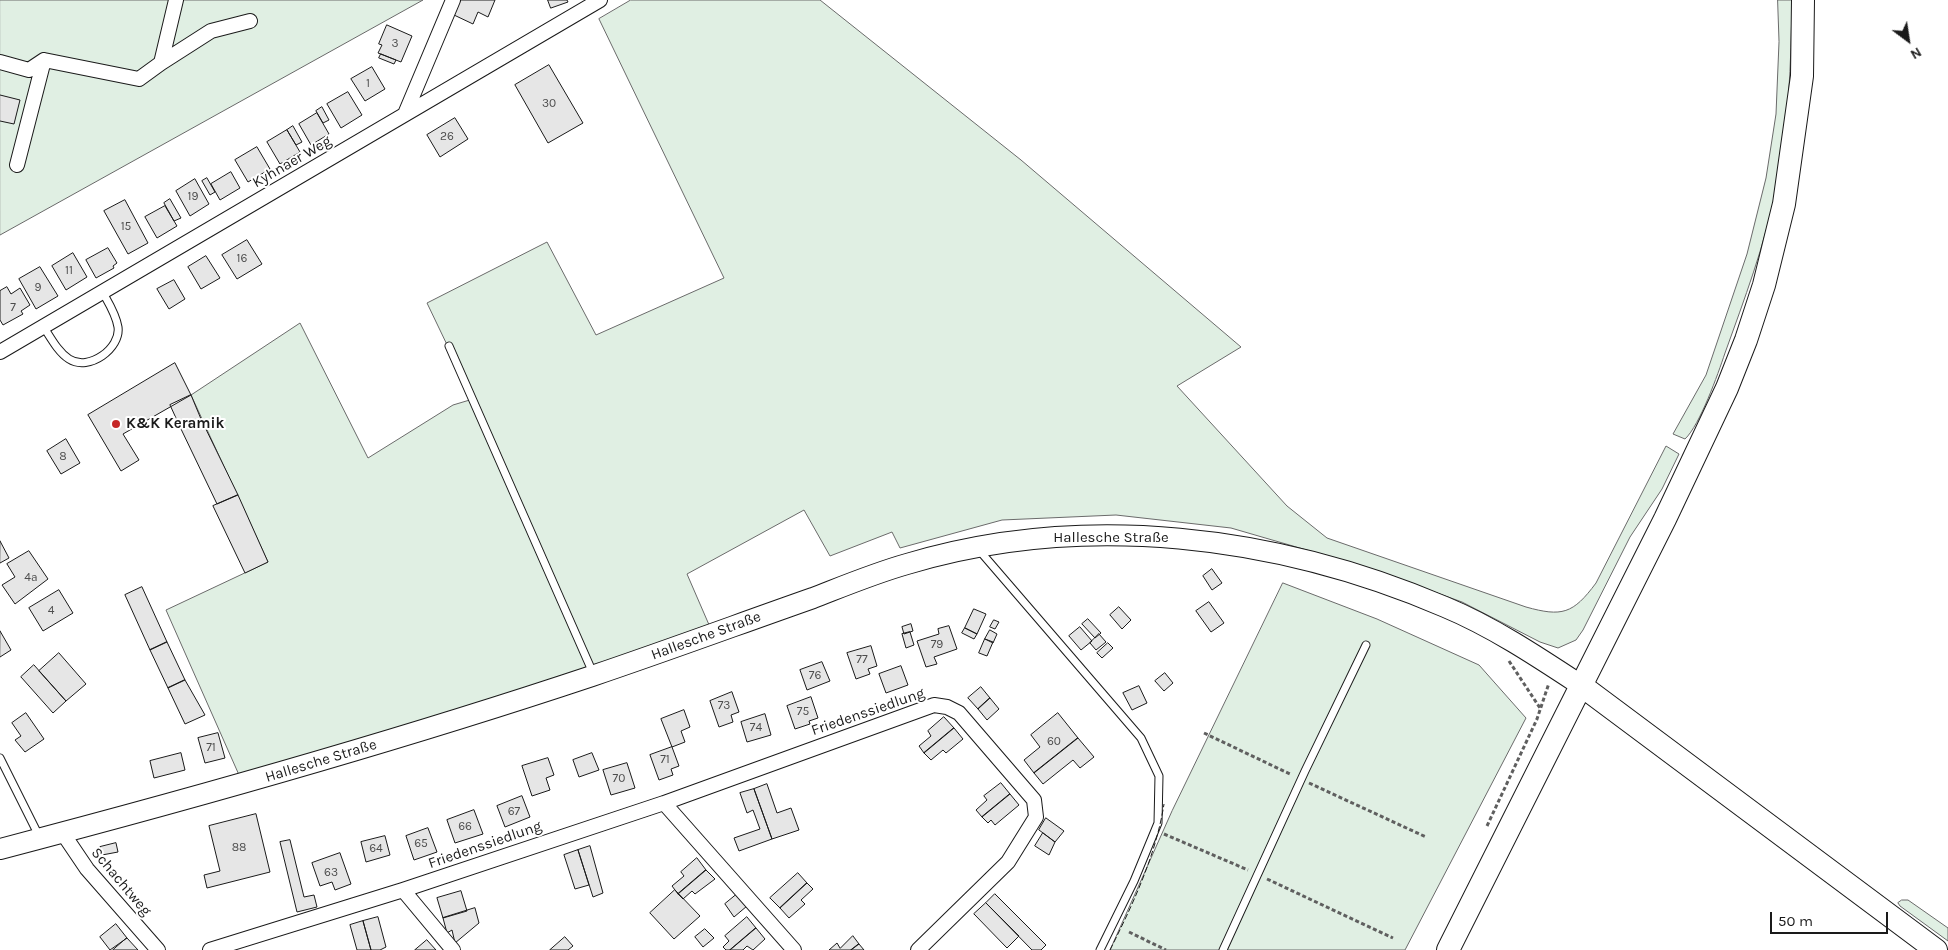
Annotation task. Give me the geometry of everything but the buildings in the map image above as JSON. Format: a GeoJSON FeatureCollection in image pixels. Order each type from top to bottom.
{"type":"FeatureCollection","features":[{"type":"Feature","properties":{"kind":"main road"},"geometry":{"type":"LineString","coordinates":[[1448,950],[1582,686],[1727,388],[1762,294],[1784,204],[1792,158],[1802,76],[1803,0]]}},
{"type":"Feature","properties":{"kind":"main road"},"geometry":{"type":"LineString","coordinates":[[1582,686],[1936,950]]}},
{"type":"Feature","properties":{"kind":"street"},"geometry":{"type":"LineString","coordinates":[[161,63],[176,0]]}},
{"type":"Feature","properties":{"kind":"street"},"geometry":{"type":"LineString","coordinates":[[405,114],[453,0]]}},
{"type":"Feature","properties":{"kind":"street","name":"Kyhnaer Weg"},"geometry":{"type":"LineString","coordinates":[[0,352],[600,0]]}},
{"type":"Feature","properties":{"kind":"street"},"geometry":{"type":"LineString","coordinates":[[0,62],[29,70],[44,60],[139,80],[161,63],[211,31],[250,21]]}},
{"type":"Feature","properties":{"kind":"street"},"geometry":{"type":"LineString","coordinates":[[17,164],[44,60]]}},
{"type":"Feature","properties":{"kind":"street","name":"Hallesche Straße"},"geometry":{"type":"LineString","coordinates":[[0,849],[257,780],[409,735],[595,675],[907,564],[977,547],[1058,537],[1178,538],[1219,543],[1304,559],[1446,607],[1490,628],[1582,686]]}},
{"type":"Feature","properties":{"kind":"street","name":"Friedenssiedlung"},"geometry":{"type":"LineString","coordinates":[[210,950],[403,890],[664,803],[934,705],[947,707],[959,713],[1034,800],[1036,817],[1008,862],[918,950]]}},
{"type":"Feature","properties":{"kind":"street"},"geometry":{"type":"LineString","coordinates":[[664,803],[794,950]]}},
{"type":"Feature","properties":{"kind":"street","name":"Schachtweg"},"geometry":{"type":"LineString","coordinates":[[62,832],[87,869],[158,950]]}},
{"type":"Feature","properties":{"kind":"street"},"geometry":{"type":"LineString","coordinates":[[403,890],[453,950]]}},
{"type":"Feature","properties":{"kind":"lane"},"geometry":{"type":"LineString","coordinates":[[43,326],[61,352],[71,360],[89,362],[102,355],[112,347],[118,335],[118,327],[102,292]]}},
{"type":"Feature","properties":{"kind":"lane"},"geometry":{"type":"LineString","coordinates":[[449,346],[595,675]]}},
{"type":"Feature","properties":{"kind":"lane"},"geometry":{"type":"LineString","coordinates":[[977,547],[1141,738],[1159,776],[1158,823],[1134,882],[1100,950]]}},
{"type":"Feature","properties":{"kind":"lane"},"geometry":{"type":"LineString","coordinates":[[1223,950],[1301,779],[1366,645]]}},
{"type":"Feature","properties":{"kind":"lane"},"geometry":{"type":"LineString","coordinates":[[0,758],[40,839]]}},
{"type":"Feature","properties":{"kind":"path"},"geometry":{"type":"LineString","coordinates":[[1508,660],[1540,709]]}},
{"type":"Feature","properties":{"kind":"path"},"geometry":{"type":"LineString","coordinates":[[1485,832],[1556,669]]}},
{"type":"Feature","properties":{"kind":"path"},"geometry":{"type":"LineString","coordinates":[[1204,733],[1426,837]]}},
{"type":"Feature","properties":{"kind":"path"},"geometry":{"type":"LineString","coordinates":[[1159,832],[1258,874],[1394,938]]}},
{"type":"Feature","properties":{"kind":"path"},"geometry":{"type":"LineString","coordinates":[[1129,932],[1166,950]]}},
{"type":"Feature","properties":{"kind":"green space"},"geometry":{"type":"Polygon","coordinates":[[[0,0],[423,0],[0,235],[0,0]]]}},
{"type":"Feature","properties":{"kind":"green space"},"geometry":{"type":"Polygon","coordinates":[[[631,0],[820,0],[1021,160],[1241,347],[1177,386],[1287,506],[1327,538],[1526,607],[1558,612],[1573,607],[1596,583],[1666,446],[1679,454],[1662,489],[1630,537],[1583,630],[1576,640],[1558,648],[1540,642],[1462,602],[1365,567],[1231,528],[1116,515],[1002,520],[900,548],[892,532],[830,556],[804,510],[687,574],[713,634],[243,784],[166,610],[268,562],[191,395],[300,323],[368,458],[453,405],[473,399],[427,303],[547,242],[596,335],[724,278],[599,19],[631,0]]]}},
{"type":"Feature","properties":{"kind":"green space"},"geometry":{"type":"Polygon","coordinates":[[[1778,0],[1792,0],[1787,119],[1776,189],[1760,252],[1718,373],[1697,423],[1685,439],[1673,434],[1706,375],[1747,254],[1766,178],[1776,114],[1779,42],[1778,0]]]}},
{"type":"Feature","properties":{"kind":"green space"},"geometry":{"type":"Polygon","coordinates":[[[1283,583],[1377,619],[1479,665],[1526,718],[1405,950],[1110,950],[1172,811],[1283,583]]]}},
{"type":"Feature","properties":{"kind":"green space"},"geometry":{"type":"Polygon","coordinates":[[[1902,900],[1908,900],[1948,928],[1948,941],[1900,906],[1898,903],[1902,900]]]}},
{"type":"Feature","properties":{"kind":"fence"},"geometry":{"type":"LineString","coordinates":[[1110,950],[1135,897],[1149,860],[1164,804]]}},
{"type":"Feature","properties":{"kind":"place","name":"K&K Keramik"},"geometry":{"type":"Point","coordinates":[116,424]}}]}
